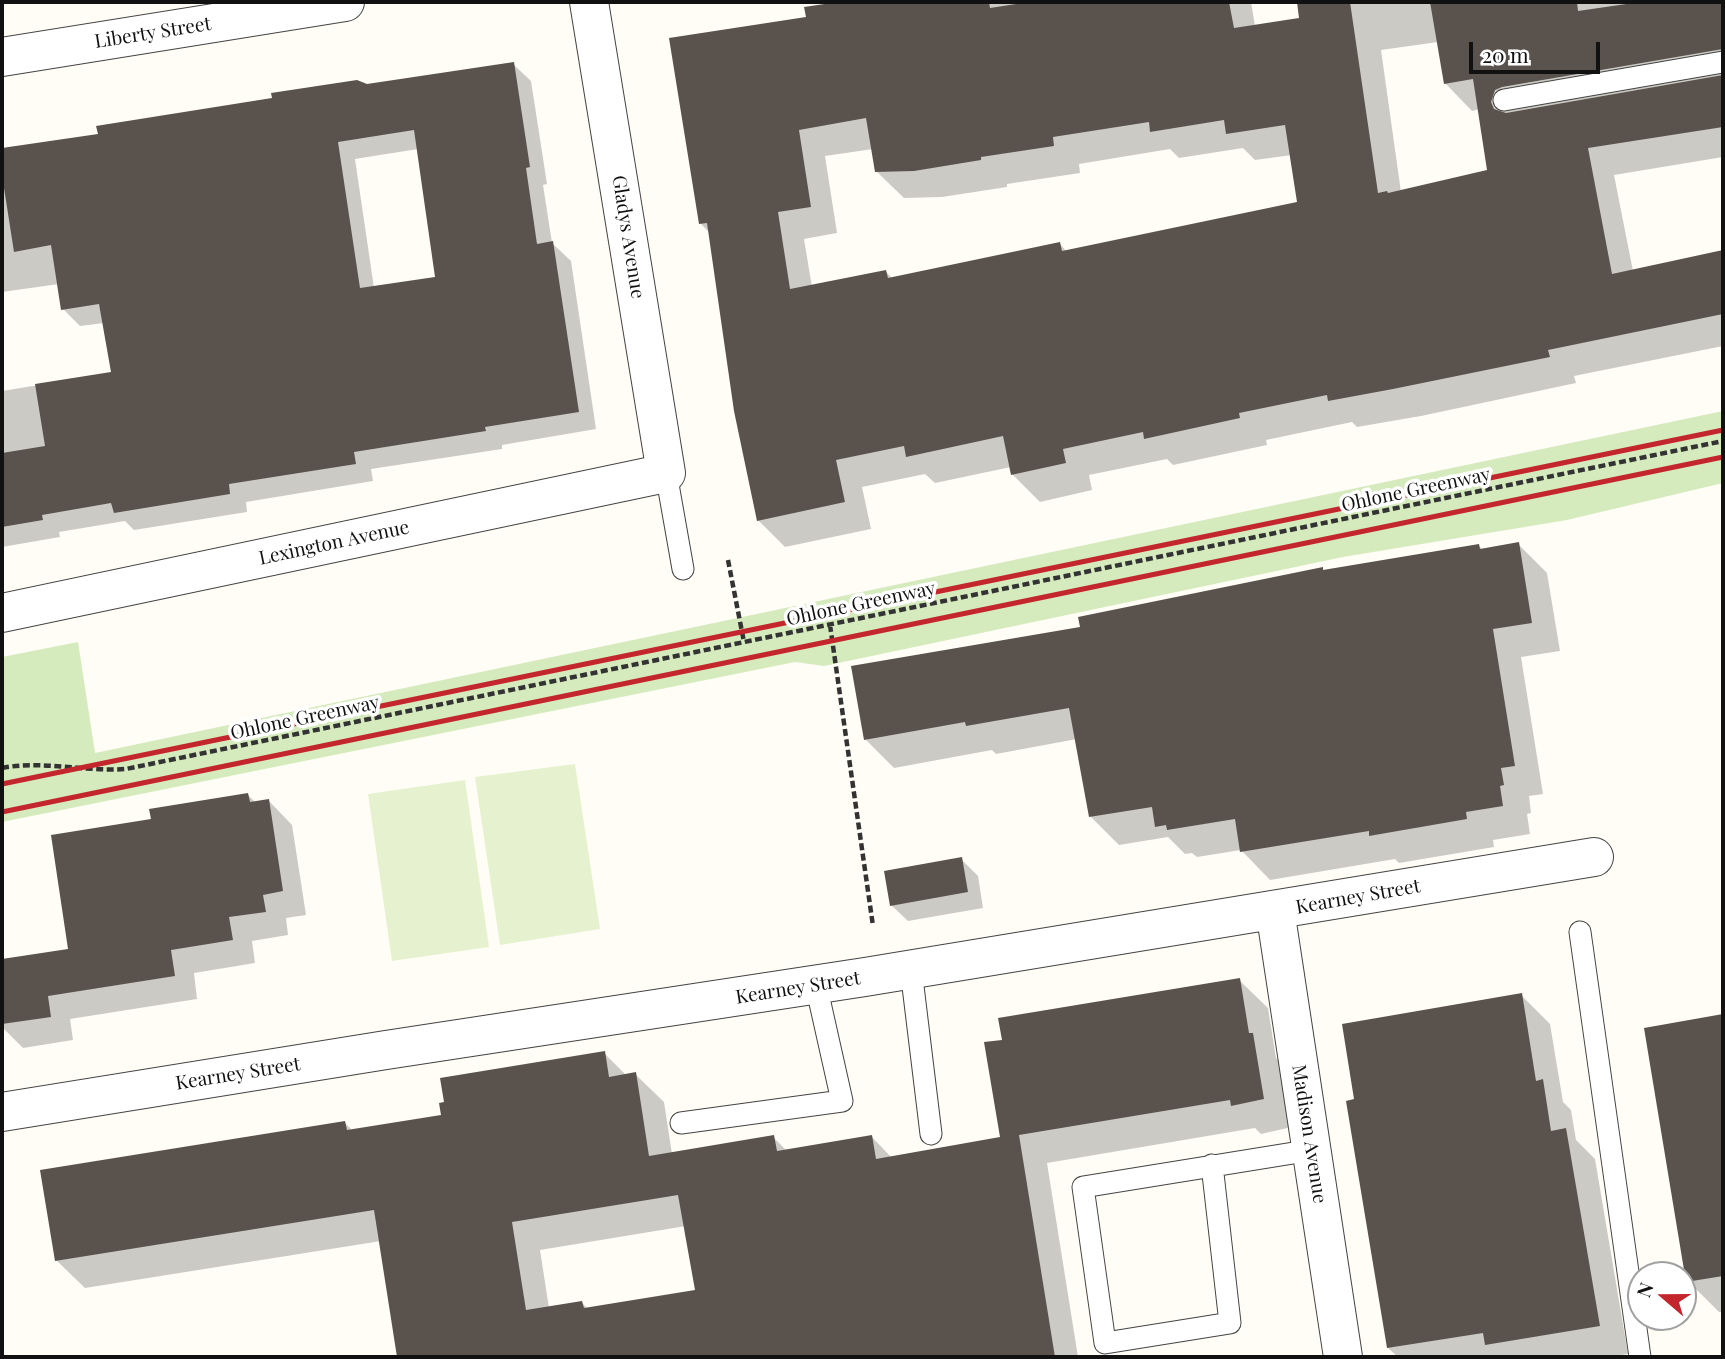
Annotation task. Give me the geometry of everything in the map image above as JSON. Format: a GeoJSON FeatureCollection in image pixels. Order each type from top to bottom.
{"type":"FeatureCollection","features":[{"type":"Feature","properties":{"kind":"street","name":"Liberty Street"},"geometry":{"type":"LineString","coordinates":[[2,57],[345,2]]}},
{"type":"Feature","properties":{"kind":"street","name":"Gladys Avenue"},"geometry":{"type":"LineString","coordinates":[[589,2],[666,473]]}},
{"type":"Feature","properties":{"kind":"street","name":"Lexington Avenue"},"geometry":{"type":"LineString","coordinates":[[2,613],[666,473]]}},
{"type":"Feature","properties":{"kind":"street","name":"Kearney Street"},"geometry":{"type":"LineString","coordinates":[[2,1112],[372,1052],[911,970],[1594,857]]}},
{"type":"Feature","properties":{"kind":"street","name":"Madison Avenue"},"geometry":{"type":"LineString","coordinates":[[1275,911],[1343,1357]]}},
{"type":"Feature","properties":{"kind":"lane"},"geometry":{"type":"LineString","coordinates":[[1504,100],[1723,62]]}},
{"type":"Feature","properties":{"kind":"lane"},"geometry":{"type":"LineString","coordinates":[[666,473],[683,569]]}},
{"type":"Feature","properties":{"kind":"lane"},"geometry":{"type":"LineString","coordinates":[[1580,932],[1640,1357]]}},
{"type":"Feature","properties":{"kind":"lane"},"geometry":{"type":"LineString","coordinates":[[911,970],[931,1135]]}},
{"type":"Feature","properties":{"kind":"lane"},"geometry":{"type":"LineString","coordinates":[[681,1123],[842,1101],[816,985]]}},
{"type":"Feature","properties":{"kind":"lane"},"geometry":{"type":"LineString","coordinates":[[1212,1165],[1230,1323],[1105,1343],[1083,1187],[1212,1165],[1312,1150]]}},
{"type":"Feature","properties":{"kind":"path","name":"Ohlone Greenway"},"geometry":{"type":"LineString","coordinates":[[2,768],[31,764],[102,771],[126,769],[1723,441]]}},
{"type":"Feature","properties":{"kind":"path"},"geometry":{"type":"LineString","coordinates":[[728,560],[744,642]]}},
{"type":"Feature","properties":{"kind":"path"},"geometry":{"type":"LineString","coordinates":[[830,625],[873,926]]}},
{"type":"Feature","properties":{"kind":"green space"},"geometry":{"type":"Polygon","coordinates":[[[1723,411],[1723,483],[1567,520],[1343,557],[824,666],[795,662],[2,822],[2,657],[78,642],[95,753],[1723,411]]]}},
{"type":"Feature","properties":{"kind":"green space"},"geometry":{"type":"Polygon","coordinates":[[[575,764],[600,929],[500,945],[475,777],[575,764]]]}},
{"type":"Feature","properties":{"kind":"green space"},"geometry":{"type":"Polygon","coordinates":[[[465,780],[489,947],[392,961],[368,794],[465,780]]]}},
{"type":"Feature","properties":{"kind":"building"},"geometry":{"type":"Polygon","coordinates":[[[838,2],[989,2],[990,8],[1029,2],[1229,2],[1234,28],[1299,18],[1297,2],[1350,2],[1378,193],[1388,193],[1487,170],[1473,79],[1444,84],[1430,2],[1577,2],[1578,11],[1640,2],[1723,2],[1723,49],[1502,87],[1495,90],[1491,102],[1494,109],[1506,113],[1723,75],[1723,127],[1588,148],[1612,274],[1723,250],[1723,314],[1548,350],[1550,357],[1328,401],[1327,395],[1239,413],[1240,418],[1144,439],[1143,432],[1063,449],[1066,463],[1011,475],[1003,436],[906,457],[904,446],[836,460],[845,502],[757,521],[734,411],[707,223],[699,224],[669,38],[806,17],[804,7],[838,2]],[[866,118],[799,130],[811,207],[778,212],[790,289],[886,270],[888,278],[1060,242],[1062,251],[1297,202],[1285,125],[1226,134],[1224,120],[1150,132],[1149,122],[1053,137],[1054,146],[981,157],[981,160],[914,171],[875,172],[866,118]]]}},
{"type":"Feature","properties":{"kind":"building"},"geometry":{"type":"Polygon","coordinates":[[[514,62],[530,167],[526,168],[537,244],[553,241],[579,412],[485,427],[486,431],[354,452],[356,464],[229,484],[230,494],[114,513],[111,503],[42,515],[43,520],[2,527],[2,453],[45,446],[35,384],[111,372],[99,304],[61,310],[51,245],[14,252],[2,175],[2,148],[98,134],[96,126],[272,98],[271,93],[357,80],[367,84],[514,62]],[[414,130],[338,142],[360,288],[435,277],[414,130]]]}},
{"type":"Feature","properties":{"kind":"building"},"geometry":{"type":"Polygon","coordinates":[[[1519,542],[1532,623],[1493,629],[1515,766],[1501,768],[1504,785],[1500,786],[1503,806],[1466,812],[1467,819],[1369,836],[1369,831],[1240,852],[1235,819],[1167,830],[1166,825],[1155,827],[1152,807],[1089,817],[1069,708],[966,726],[965,722],[864,740],[851,666],[1080,627],[1078,617],[1323,567],[1323,570],[1479,544],[1480,549],[1519,542]]]}},
{"type":"Feature","properties":{"kind":"building"},"geometry":{"type":"Polygon","coordinates":[[[248,793],[250,802],[269,799],[283,891],[263,895],[266,912],[229,917],[233,940],[171,950],[175,976],[48,996],[51,1017],[2,1024],[2,959],[68,949],[51,835],[151,819],[149,809],[248,793]]]}},
{"type":"Feature","properties":{"kind":"building"},"geometry":{"type":"Polygon","coordinates":[[[962,857],[968,892],[890,906],[884,871],[962,857]]]}},
{"type":"Feature","properties":{"kind":"building"},"geometry":{"type":"Polygon","coordinates":[[[1240,978],[1249,1033],[1253,1033],[1264,1099],[1231,1106],[1230,1100],[1019,1135],[1055,1357],[397,1357],[374,1210],[55,1261],[40,1170],[345,1121],[347,1130],[441,1115],[439,1103],[444,1102],[440,1078],[605,1051],[609,1077],[636,1072],[649,1156],[774,1135],[777,1151],[872,1135],[876,1159],[1000,1137],[984,1042],[1002,1040],[998,1018],[1240,978]],[[678,1195],[512,1222],[526,1310],[582,1301],[584,1308],[695,1290],[678,1195]]]}},
{"type":"Feature","properties":{"kind":"building"},"geometry":{"type":"Polygon","coordinates":[[[1522,993],[1536,1081],[1543,1079],[1551,1131],[1566,1128],[1600,1326],[1485,1345],[1483,1333],[1387,1348],[1346,1101],[1354,1099],[1342,1024],[1522,993]]]}},
{"type":"Feature","properties":{"kind":"building"},"geometry":{"type":"Polygon","coordinates":[[[1723,1014],[1723,1276],[1697,1280],[1697,1261],[1683,1261],[1644,1028],[1723,1014]]]}},
{"type":"Feature","properties":{"kind":"railway"},"geometry":{"type":"LineString","coordinates":[[2,784],[1723,430]]}},
{"type":"Feature","properties":{"kind":"railway"},"geometry":{"type":"LineString","coordinates":[[2,812],[1723,457]]}}]}
